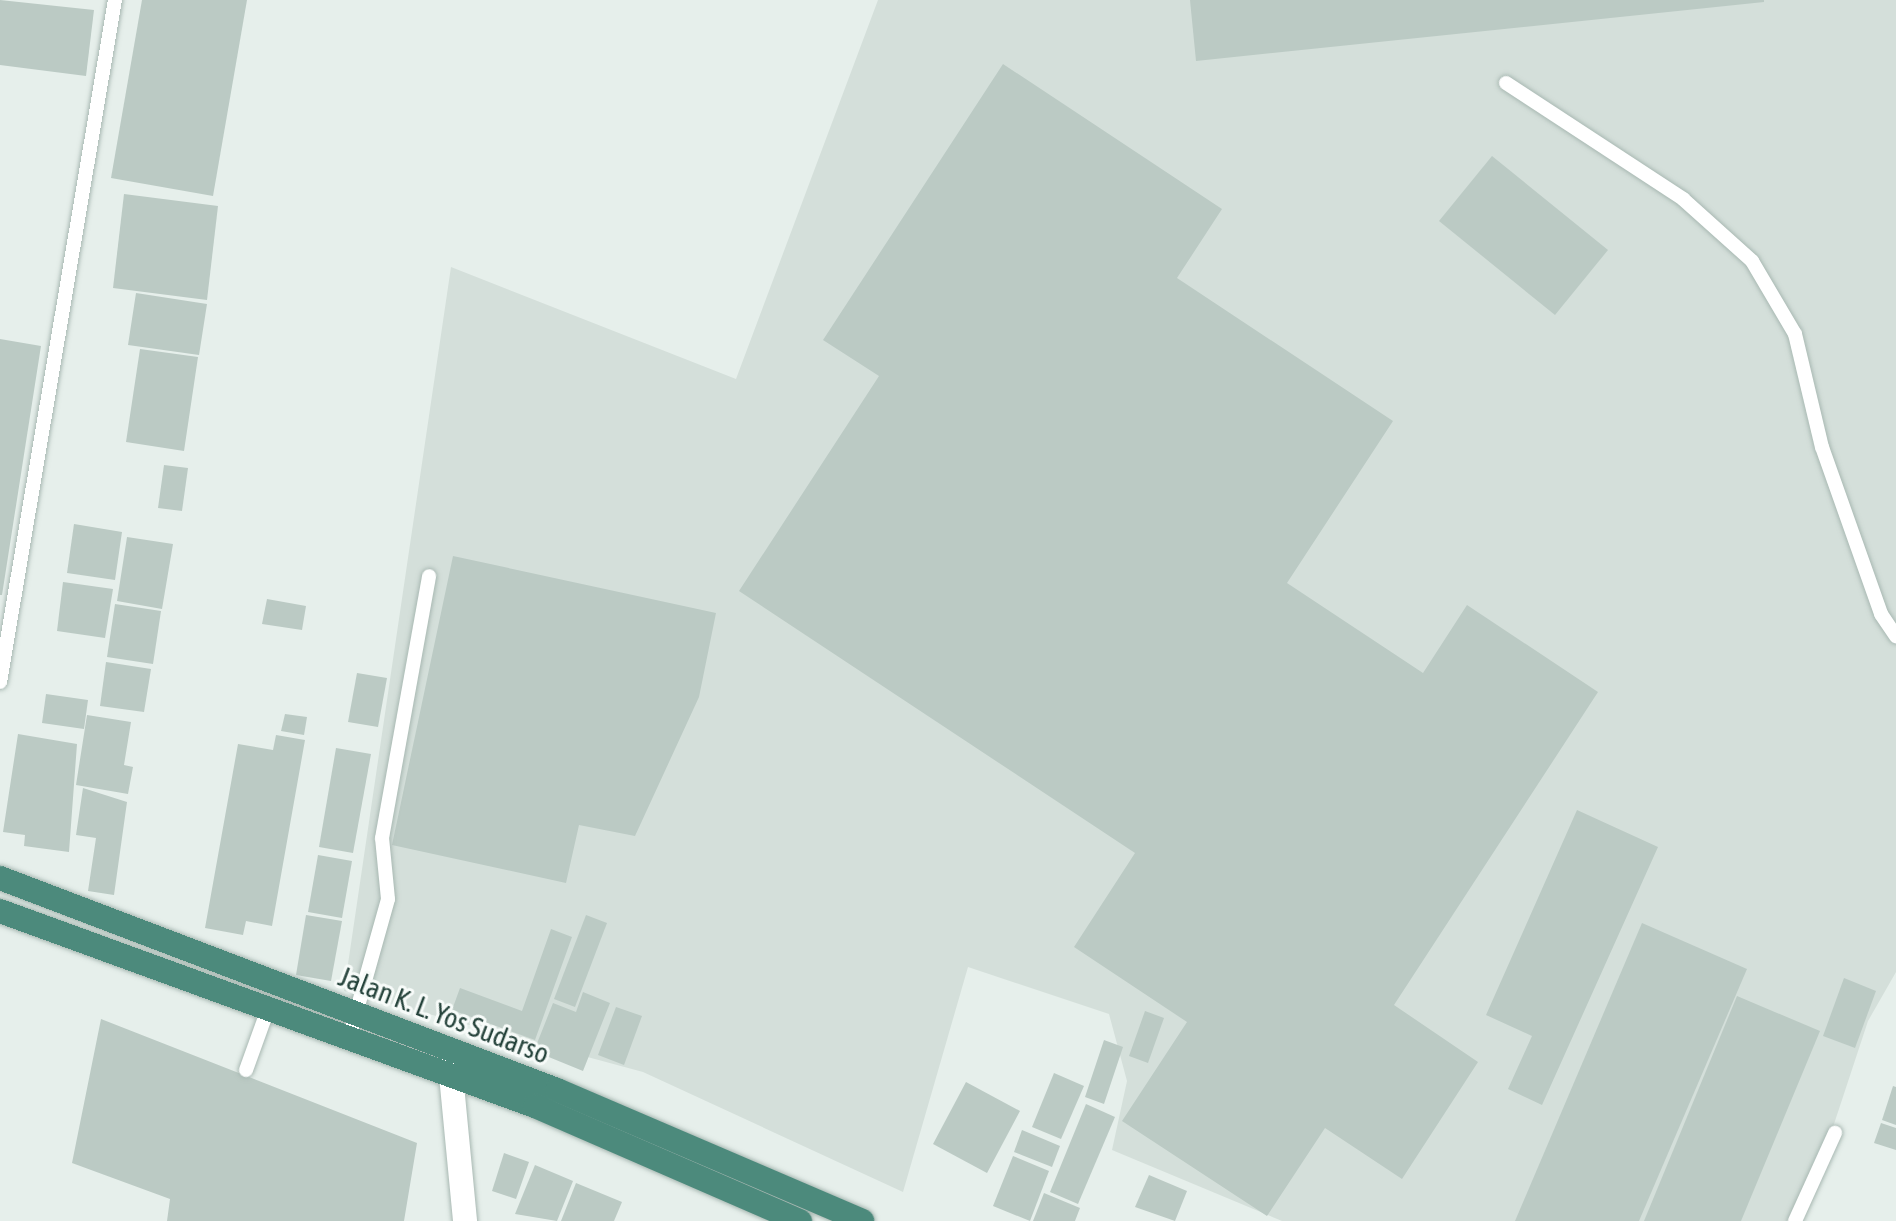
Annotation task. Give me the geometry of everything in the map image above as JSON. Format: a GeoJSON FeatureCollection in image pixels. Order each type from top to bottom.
{"type":"FeatureCollection","features":[{"type":"Feature","properties":{"kind":"highway","name":"Jalan K. L. Yos Sudarso"},"geometry":{"type":"LineString","coordinates":[[0,878],[357,1014],[454,1063],[800,1221]]}},
{"type":"Feature","properties":{"kind":"highway","name":"Jalan K. L. Yos Sudarso"},"geometry":{"type":"LineString","coordinates":[[0,911],[349,1038],[454,1063],[862,1221]]}},
{"type":"Feature","properties":{"kind":"street"},"geometry":{"type":"LineString","coordinates":[[454,1063],[465,1221]]}},
{"type":"Feature","properties":{"kind":"lane"},"geometry":{"type":"LineString","coordinates":[[0,682],[115,0]]}},
{"type":"Feature","properties":{"kind":"lane"},"geometry":{"type":"LineString","coordinates":[[1506,83],[1683,199],[1752,261],[1795,334],[1822,447],[1881,614],[1896,636]]}},
{"type":"Feature","properties":{"kind":"lane"},"geometry":{"type":"LineString","coordinates":[[349,1038],[388,899],[382,838],[429,576]]}},
{"type":"Feature","properties":{"kind":"lane"},"geometry":{"type":"LineString","coordinates":[[246,1070],[268,1009]]}},
{"type":"Feature","properties":{"kind":"lane"},"geometry":{"type":"LineString","coordinates":[[1795,1221],[1835,1133]]}},
{"type":"Feature","properties":{"kind":"shaded area"},"geometry":{"type":"Polygon","coordinates":[[[878,0],[1896,0],[1896,972],[1868,1021],[1802,1221],[1282,1221],[1112,1150],[1127,1081],[1109,1014],[968,967],[903,1192],[643,1072],[344,991],[451,267],[736,379],[878,0]]]}},
{"type":"Feature","properties":{"kind":"building"},"geometry":{"type":"Polygon","coordinates":[[[0,0],[94,10],[86,76],[0,65],[0,0]]]}},
{"type":"Feature","properties":{"kind":"building"},"geometry":{"type":"Polygon","coordinates":[[[142,0],[247,0],[213,196],[111,178],[142,0]]]}},
{"type":"Feature","properties":{"kind":"building"},"geometry":{"type":"Polygon","coordinates":[[[1190,0],[1764,0],[1764,2],[1196,61],[1190,0]]]}},
{"type":"Feature","properties":{"kind":"building"},"geometry":{"type":"Polygon","coordinates":[[[1003,64],[1222,209],[1177,278],[1393,421],[1287,583],[1423,673],[1467,605],[1598,692],[1394,1005],[1478,1062],[1402,1179],[1325,1128],[1267,1216],[1122,1121],[1187,1022],[1074,947],[1135,853],[739,591],[879,376],[823,340],[1003,64]]]}},
{"type":"Feature","properties":{"kind":"building"},"geometry":{"type":"Polygon","coordinates":[[[1492,156],[1608,250],[1555,315],[1439,221],[1492,156]]]}},
{"type":"Feature","properties":{"kind":"building"},"geometry":{"type":"Polygon","coordinates":[[[124,194],[218,206],[207,300],[113,288],[124,194]]]}},
{"type":"Feature","properties":{"kind":"building"},"geometry":{"type":"Polygon","coordinates":[[[136,293],[207,304],[199,355],[128,345],[136,293]]]}},
{"type":"Feature","properties":{"kind":"building"},"geometry":{"type":"Polygon","coordinates":[[[0,339],[41,346],[2,595],[0,595],[0,339]]]}},
{"type":"Feature","properties":{"kind":"building"},"geometry":{"type":"Polygon","coordinates":[[[140,349],[198,357],[184,451],[126,442],[140,349]]]}},
{"type":"Feature","properties":{"kind":"building"},"geometry":{"type":"Polygon","coordinates":[[[164,465],[188,468],[182,511],[158,508],[164,465]]]}},
{"type":"Feature","properties":{"kind":"building"},"geometry":{"type":"Polygon","coordinates":[[[74,524],[122,532],[115,580],[67,573],[74,524]]]}},
{"type":"Feature","properties":{"kind":"building"},"geometry":{"type":"Polygon","coordinates":[[[127,537],[173,544],[162,609],[117,601],[127,537]]]}},
{"type":"Feature","properties":{"kind":"building"},"geometry":{"type":"Polygon","coordinates":[[[453,556],[716,613],[699,697],[635,836],[579,825],[566,883],[392,845],[453,556]]]}},
{"type":"Feature","properties":{"kind":"building"},"geometry":{"type":"Polygon","coordinates":[[[63,582],[113,589],[105,638],[57,631],[63,582]]]}},
{"type":"Feature","properties":{"kind":"building"},"geometry":{"type":"Polygon","coordinates":[[[267,599],[306,606],[302,630],[262,624],[267,599]]]}},
{"type":"Feature","properties":{"kind":"building"},"geometry":{"type":"Polygon","coordinates":[[[115,604],[161,611],[153,664],[107,657],[115,604]]]}},
{"type":"Feature","properties":{"kind":"building"},"geometry":{"type":"Polygon","coordinates":[[[106,662],[151,669],[144,712],[100,706],[106,662]]]}},
{"type":"Feature","properties":{"kind":"building"},"geometry":{"type":"Polygon","coordinates":[[[357,673],[387,678],[378,727],[348,722],[357,673]]]}},
{"type":"Feature","properties":{"kind":"building"},"geometry":{"type":"Polygon","coordinates":[[[46,694],[88,700],[84,729],[42,723],[46,694]]]}},
{"type":"Feature","properties":{"kind":"building"},"geometry":{"type":"Polygon","coordinates":[[[285,714],[307,717],[304,735],[281,731],[285,714]]]}},
{"type":"Feature","properties":{"kind":"building"},"geometry":{"type":"Polygon","coordinates":[[[87,715],[131,722],[124,765],[133,767],[128,794],[76,785],[87,715]]]}},
{"type":"Feature","properties":{"kind":"building"},"geometry":{"type":"Polygon","coordinates":[[[18,734],[77,744],[69,852],[24,846],[25,835],[3,832],[18,734]]]}},
{"type":"Feature","properties":{"kind":"building"},"geometry":{"type":"Polygon","coordinates":[[[276,735],[305,740],[272,926],[246,921],[243,935],[205,928],[238,744],[273,750],[276,735]]]}},
{"type":"Feature","properties":{"kind":"building"},"geometry":{"type":"Polygon","coordinates":[[[336,748],[371,754],[353,853],[319,847],[336,748]]]}},
{"type":"Feature","properties":{"kind":"building"},"geometry":{"type":"Polygon","coordinates":[[[83,788],[127,802],[114,895],[88,891],[96,838],[76,835],[83,788]]]}},
{"type":"Feature","properties":{"kind":"building"},"geometry":{"type":"Polygon","coordinates":[[[1577,810],[1658,847],[1542,1105],[1508,1089],[1532,1036],[1486,1015],[1577,810]]]}},
{"type":"Feature","properties":{"kind":"building"},"geometry":{"type":"Polygon","coordinates":[[[318,855],[352,861],[342,918],[308,912],[318,855]]]}},
{"type":"Feature","properties":{"kind":"building"},"geometry":{"type":"Polygon","coordinates":[[[306,915],[342,921],[331,981],[296,975],[306,915]]]}},
{"type":"Feature","properties":{"kind":"building"},"geometry":{"type":"Polygon","coordinates":[[[586,915],[607,923],[575,1007],[554,999],[586,915]]]}},
{"type":"Feature","properties":{"kind":"building"},"geometry":{"type":"Polygon","coordinates":[[[1642,923],[1747,969],[1639,1221],[1515,1221],[1642,923]]]}},
{"type":"Feature","properties":{"kind":"building"},"geometry":{"type":"Polygon","coordinates":[[[551,929],[572,937],[535,1040],[452,1010],[460,988],[522,1011],[551,929]]]}},
{"type":"Feature","properties":{"kind":"building"},"geometry":{"type":"Polygon","coordinates":[[[1844,978],[1876,991],[1855,1048],[1823,1036],[1844,978]]]}},
{"type":"Feature","properties":{"kind":"building"},"geometry":{"type":"Polygon","coordinates":[[[583,992],[610,1003],[583,1071],[534,1051],[553,1003],[576,1012],[583,992]]]}},
{"type":"Feature","properties":{"kind":"building"},"geometry":{"type":"Polygon","coordinates":[[[1737,996],[1820,1031],[1741,1221],[1644,1221],[1737,996]]]}},
{"type":"Feature","properties":{"kind":"building"},"geometry":{"type":"Polygon","coordinates":[[[616,1007],[642,1016],[624,1065],[598,1055],[616,1007]]]}},
{"type":"Feature","properties":{"kind":"building"},"geometry":{"type":"Polygon","coordinates":[[[1145,1011],[1164,1018],[1148,1063],[1129,1056],[1145,1011]]]}},
{"type":"Feature","properties":{"kind":"building"},"geometry":{"type":"Polygon","coordinates":[[[101,1019],[417,1143],[404,1221],[167,1221],[170,1199],[72,1163],[101,1019]]]}},
{"type":"Feature","properties":{"kind":"building"},"geometry":{"type":"Polygon","coordinates":[[[1104,1040],[1123,1047],[1104,1104],[1085,1097],[1104,1040]]]}},
{"type":"Feature","properties":{"kind":"building"},"geometry":{"type":"Polygon","coordinates":[[[1054,1073],[1084,1086],[1061,1139],[1032,1127],[1054,1073]]]}},
{"type":"Feature","properties":{"kind":"building"},"geometry":{"type":"Polygon","coordinates":[[[966,1082],[1020,1111],[987,1173],[933,1144],[966,1082]]]}},
{"type":"Feature","properties":{"kind":"building"},"geometry":{"type":"Polygon","coordinates":[[[1893,1086],[1896,1087],[1896,1125],[1882,1120],[1893,1086]]]}},
{"type":"Feature","properties":{"kind":"building"},"geometry":{"type":"Polygon","coordinates":[[[1086,1104],[1115,1117],[1078,1204],[1050,1192],[1086,1104]]]}},
{"type":"Feature","properties":{"kind":"building"},"geometry":{"type":"Polygon","coordinates":[[[1881,1123],[1896,1128],[1896,1150],[1874,1143],[1881,1123]]]}},
{"type":"Feature","properties":{"kind":"building"},"geometry":{"type":"Polygon","coordinates":[[[1022,1130],[1060,1146],[1052,1167],[1014,1152],[1022,1130]]]}},
{"type":"Feature","properties":{"kind":"building"},"geometry":{"type":"Polygon","coordinates":[[[504,1153],[529,1162],[516,1199],[492,1191],[504,1153]]]}},
{"type":"Feature","properties":{"kind":"building"},"geometry":{"type":"Polygon","coordinates":[[[1013,1156],[1049,1171],[1030,1221],[993,1206],[1013,1156]]]}},
{"type":"Feature","properties":{"kind":"building"},"geometry":{"type":"Polygon","coordinates":[[[535,1165],[573,1181],[557,1221],[515,1214],[535,1165]]]}},
{"type":"Feature","properties":{"kind":"building"},"geometry":{"type":"Polygon","coordinates":[[[1149,1175],[1187,1191],[1175,1221],[1135,1207],[1149,1175]]]}},
{"type":"Feature","properties":{"kind":"building"},"geometry":{"type":"Polygon","coordinates":[[[576,1183],[622,1202],[614,1221],[561,1221],[576,1183]]]}},
{"type":"Feature","properties":{"kind":"building"},"geometry":{"type":"Polygon","coordinates":[[[1044,1193],[1080,1208],[1075,1221],[1033,1221],[1044,1193]]]}}]}
